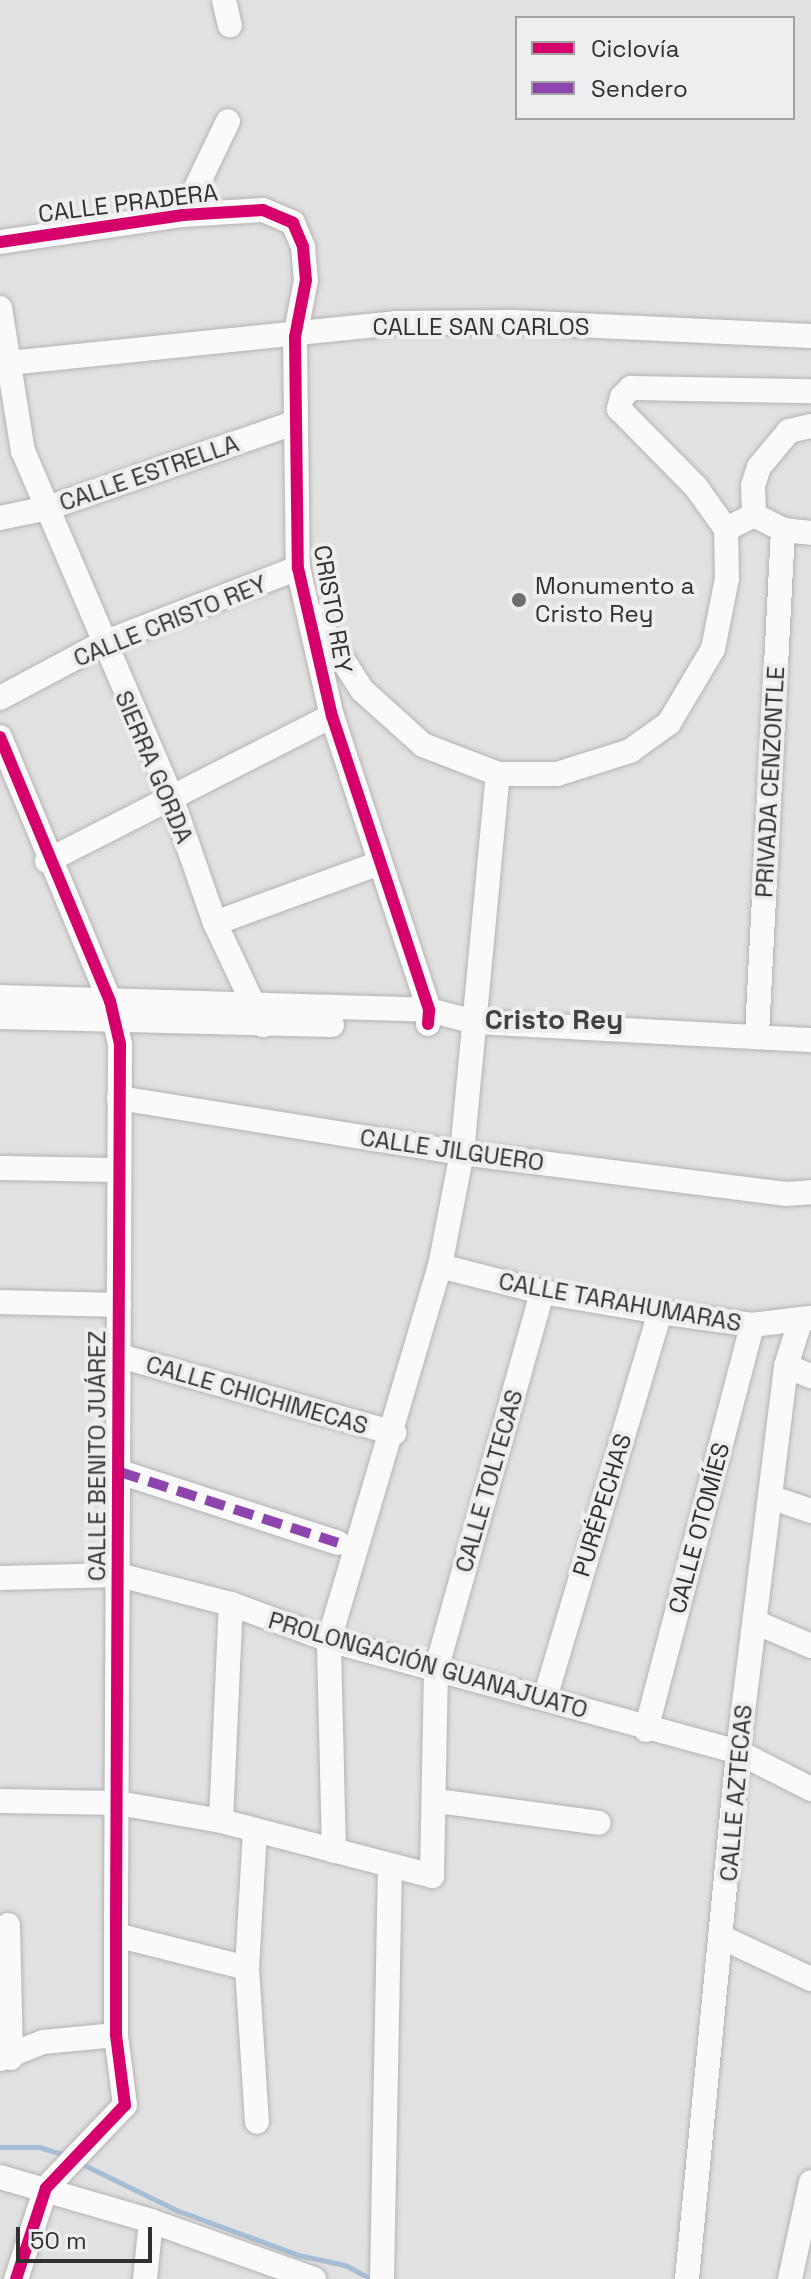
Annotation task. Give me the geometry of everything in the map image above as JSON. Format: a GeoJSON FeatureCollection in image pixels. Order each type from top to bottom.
{"type":"FeatureCollection","features":[{"type":"Feature","properties":{"kind":"street"},"geometry":{"type":"LineString","coordinates":[[224,0],[230,25]]}},
{"type":"Feature","properties":{"kind":"street","name":"CALLE PRADERA"},"geometry":{"type":"LineString","coordinates":[[183,215],[228,121]]}},
{"type":"Feature","properties":{"kind":"street","name":"CALLE PRADERA"},"geometry":{"type":"LineString","coordinates":[[0,242],[183,215],[263,210]]}},
{"type":"Feature","properties":{"kind":"street","name":"CRISTO REY"},"geometry":{"type":"LineString","coordinates":[[263,210],[293,223],[303,247],[306,280],[295,337],[298,568],[332,716],[377,864],[435,1017]]}},
{"type":"Feature","properties":{"kind":"street","name":"SIERRA GORDA"},"geometry":{"type":"LineString","coordinates":[[0,308],[9,363],[11,454],[48,508],[101,644],[170,794],[215,923],[260,1016]]}},
{"type":"Feature","properties":{"kind":"street","name":"CALLE SAN CARLOS"},"geometry":{"type":"LineString","coordinates":[[9,363],[295,337],[395,323],[514,322],[811,336]]}},
{"type":"Feature","properties":{"kind":"street"},"geometry":{"type":"LineString","coordinates":[[307,605],[362,690],[423,745],[498,774],[557,774],[630,751],[669,723],[713,649],[727,578],[726,529],[696,487],[619,409],[622,397],[631,388],[811,391]]}},
{"type":"Feature","properties":{"kind":"street","name":"CALLE ESTRELLA"},"geometry":{"type":"LineString","coordinates":[[0,518],[48,508],[296,422]]}},
{"type":"Feature","properties":{"kind":"street"},"geometry":{"type":"LineString","coordinates":[[754,515],[759,467],[789,431],[811,426]]}},
{"type":"Feature","properties":{"kind":"street"},"geometry":{"type":"LineString","coordinates":[[726,529],[754,515]]}},
{"type":"Feature","properties":{"kind":"street"},"geometry":{"type":"LineString","coordinates":[[754,515],[783,530],[811,533]]}},
{"type":"Feature","properties":{"kind":"street","name":"PRIVADA CENZONTLE"},"geometry":{"type":"LineString","coordinates":[[757,1034],[783,530]]}},
{"type":"Feature","properties":{"kind":"street","name":"CALLE CRISTO REY"},"geometry":{"type":"LineString","coordinates":[[0,698],[101,644],[298,568]]}},
{"type":"Feature","properties":{"kind":"street"},"geometry":{"type":"LineString","coordinates":[[47,861],[170,794],[332,716]]}},
{"type":"Feature","properties":{"kind":"street","name":"CALLE BENITO JUÁREZ"},"geometry":{"type":"LineString","coordinates":[[0,737],[47,861],[113,1011],[119,1098],[116,2035],[125,2105],[53,2181]]}},
{"type":"Feature","properties":{"kind":"street"},"geometry":{"type":"LineString","coordinates":[[334,1851],[329,1640],[394,1433],[440,1266],[462,1153],[498,774]]}},
{"type":"Feature","properties":{"kind":"street"},"geometry":{"type":"LineString","coordinates":[[215,923],[377,864]]}},
{"type":"Feature","properties":{"kind":"street"},"geometry":{"type":"LineString","coordinates":[[0,997],[113,1011]]}},
{"type":"Feature","properties":{"kind":"street"},"geometry":{"type":"LineString","coordinates":[[0,1017],[113,1011],[435,1017],[475,1022],[757,1034],[811,1040]]}},
{"type":"Feature","properties":{"kind":"street","name":"CALLE JILGUERO"},"geometry":{"type":"LineString","coordinates":[[119,1098],[462,1153],[785,1194],[811,1192]]}},
{"type":"Feature","properties":{"kind":"street"},"geometry":{"type":"LineString","coordinates":[[0,1168],[117,1170]]}},
{"type":"Feature","properties":{"kind":"street","name":"CALLE TARAHUMARAS"},"geometry":{"type":"LineString","coordinates":[[440,1266],[542,1292],[660,1312],[752,1325],[806,1319]]}},
{"type":"Feature","properties":{"kind":"street","name":"CALLE TOLTECAS"},"geometry":{"type":"LineString","coordinates":[[390,1867],[432,1876],[437,1801],[436,1670],[542,1292]]}},
{"type":"Feature","properties":{"kind":"street"},"geometry":{"type":"LineString","coordinates":[[0,1302],[119,1305]]}},
{"type":"Feature","properties":{"kind":"street","name":"PURÉPECHAS"},"geometry":{"type":"LineString","coordinates":[[545,1698],[660,1312]]}},
{"type":"Feature","properties":{"kind":"street","name":"CALLE AZTECAS"},"geometry":{"type":"LineString","coordinates":[[687,2279],[723,1938],[738,1752],[786,1366],[806,1319]]}},
{"type":"Feature","properties":{"kind":"street","name":"CALLE OTOMÍES"},"geometry":{"type":"LineString","coordinates":[[646,1730],[752,1325]]}},
{"type":"Feature","properties":{"kind":"street","name":"CALLE CHICHIMECAS"},"geometry":{"type":"LineString","coordinates":[[120,1356],[394,1433]]}},
{"type":"Feature","properties":{"kind":"street"},"geometry":{"type":"LineString","coordinates":[[786,1366],[811,1376]]}},
{"type":"Feature","properties":{"kind":"street"},"geometry":{"type":"LineString","coordinates":[[120,1472],[338,1543]]}},
{"type":"Feature","properties":{"kind":"street"},"geometry":{"type":"LineString","coordinates":[[770,1497],[811,1511]]}},
{"type":"Feature","properties":{"kind":"street","name":"PROLONGACIÓN GUANAJUATO"},"geometry":{"type":"LineString","coordinates":[[0,1578],[119,1575],[231,1604],[329,1640],[545,1698],[646,1730],[738,1752],[811,1789]]}},
{"type":"Feature","properties":{"kind":"street"},"geometry":{"type":"LineString","coordinates":[[221,1821],[231,1604]]}},
{"type":"Feature","properties":{"kind":"street"},"geometry":{"type":"LineString","coordinates":[[755,1622],[811,1646]]}},
{"type":"Feature","properties":{"kind":"street"},"geometry":{"type":"LineString","coordinates":[[0,1801],[118,1803],[221,1821],[390,1867],[382,2279]]}},
{"type":"Feature","properties":{"kind":"street"},"geometry":{"type":"LineString","coordinates":[[437,1801],[599,1823]]}},
{"type":"Feature","properties":{"kind":"street"},"geometry":{"type":"LineString","coordinates":[[255,1830],[247,1968],[257,2122]]}},
{"type":"Feature","properties":{"kind":"street"},"geometry":{"type":"LineString","coordinates":[[8,1925],[5,2059],[43,2042],[116,2035]]}},
{"type":"Feature","properties":{"kind":"street"},"geometry":{"type":"LineString","coordinates":[[116,1935],[247,1968]]}},
{"type":"Feature","properties":{"kind":"street"},"geometry":{"type":"LineString","coordinates":[[723,1938],[811,1979]]}},
{"type":"Feature","properties":{"kind":"street"},"geometry":{"type":"LineString","coordinates":[[0,2177],[53,2181],[142,2217],[314,2279]]}},
{"type":"Feature","properties":{"kind":"street"},"geometry":{"type":"LineString","coordinates":[[16,2279],[53,2181]]}},
{"type":"Feature","properties":{"kind":"street"},"geometry":{"type":"LineString","coordinates":[[790,2279],[811,2182]]}},
{"type":"Feature","properties":{"kind":"street"},"geometry":{"type":"LineString","coordinates":[[142,2217],[145,2279]]}},
{"type":"Feature","properties":{"kind":"waterway"},"geometry":{"type":"LineString","coordinates":[[0,2147],[39,2147],[68,2156]]}},
{"type":"Feature","properties":{"kind":"waterway"},"geometry":{"type":"LineString","coordinates":[[80,2163],[176,2210],[298,2255],[345,2265],[371,2279]]}},
{"type":"Feature","properties":{"kind":"marked path"},"geometry":{"type":"LineString","coordinates":[[120,1472],[338,1543]]}},
{"type":"Feature","properties":{"kind":"cycle path"},"geometry":{"type":"LineString","coordinates":[[0,242],[183,215],[263,210],[293,223],[303,247],[306,280],[295,337],[298,568],[332,716],[429,1010],[428,1024]]}},
{"type":"Feature","properties":{"kind":"cycle path"},"geometry":{"type":"LineString","coordinates":[[0,737],[110,1001],[120,1044],[116,2035],[125,2105],[46,2188],[16,2279]]}},
{"type":"Feature","properties":{"kind":"place","name":"Monumento a Cristo Rey"},"geometry":{"type":"Point","coordinates":[519,600]}},
{"type":"Feature","properties":{"kind":"district","name":"Cristo Rey"},"geometry":{"type":"Point","coordinates":[554,1019]}}]}
